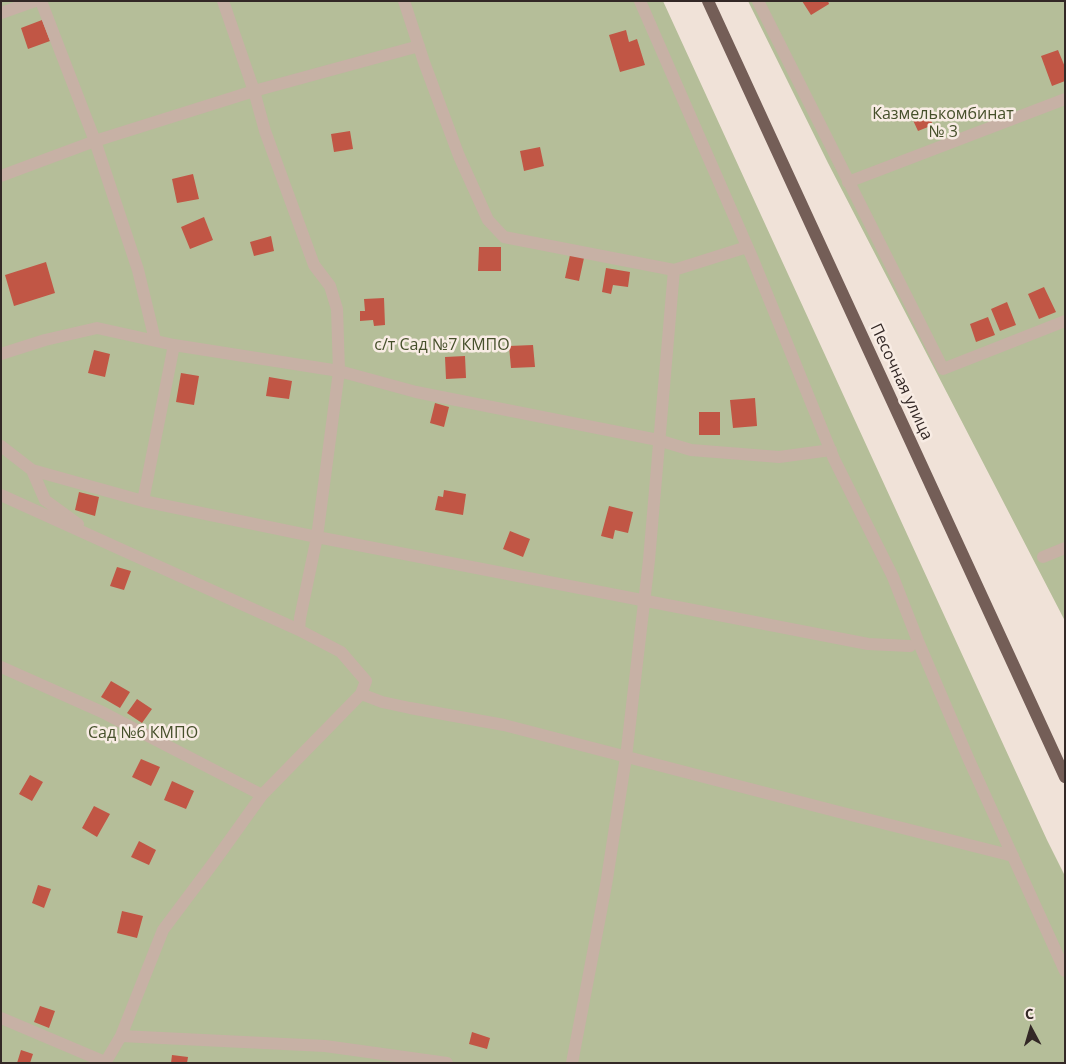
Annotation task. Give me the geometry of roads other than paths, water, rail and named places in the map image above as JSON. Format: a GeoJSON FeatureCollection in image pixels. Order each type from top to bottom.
{"type":"FeatureCollection","features":[{"type":"Feature","properties":{"kind":"main road","name":"Песочная улица"},"geometry":{"type":"LineString","coordinates":[[708,1],[1065,777]]}},
{"type":"Feature","properties":{"kind":"lane"},"geometry":{"type":"LineString","coordinates":[[1,13],[35,1]]}},
{"type":"Feature","properties":{"kind":"lane"},"geometry":{"type":"LineString","coordinates":[[41,1],[94,141],[138,270],[155,340]]}},
{"type":"Feature","properties":{"kind":"lane"},"geometry":{"type":"LineString","coordinates":[[223,1],[254,90],[265,131],[314,264],[330,286],[337,309],[339,370],[317,537],[299,630]]}},
{"type":"Feature","properties":{"kind":"lane"},"geometry":{"type":"LineString","coordinates":[[404,1],[458,156],[488,220],[504,237],[674,270],[747,247]]}},
{"type":"Feature","properties":{"kind":"lane"},"geometry":{"type":"LineString","coordinates":[[640,1],[747,247],[831,450],[893,577],[953,724],[1065,971]]}},
{"type":"Feature","properties":{"kind":"lane"},"geometry":{"type":"LineString","coordinates":[[758,1],[943,369],[1065,321]]}},
{"type":"Feature","properties":{"kind":"lane"},"geometry":{"type":"LineString","coordinates":[[1,176],[94,141],[254,90],[419,46]]}},
{"type":"Feature","properties":{"kind":"lane"},"geometry":{"type":"LineString","coordinates":[[848,182],[1065,99]]}},
{"type":"Feature","properties":{"kind":"lane"},"geometry":{"type":"LineString","coordinates":[[572,1063],[606,885],[626,757],[644,600],[674,270]]}},
{"type":"Feature","properties":{"kind":"lane"},"geometry":{"type":"LineString","coordinates":[[1,354],[45,340],[97,328],[174,345],[339,370],[416,392],[658,440],[691,450],[779,456],[831,450]]}},
{"type":"Feature","properties":{"kind":"lane"},"geometry":{"type":"LineString","coordinates":[[143,501],[174,345]]}},
{"type":"Feature","properties":{"kind":"lane"},"geometry":{"type":"LineString","coordinates":[[1,446],[32,470],[143,501],[317,537],[868,644],[910,646]]}},
{"type":"Feature","properties":{"kind":"lane"},"geometry":{"type":"LineString","coordinates":[[32,470],[45,500],[96,538]]}},
{"type":"Feature","properties":{"kind":"lane"},"geometry":{"type":"LineString","coordinates":[[1,495],[299,630],[341,652],[366,681],[361,694],[262,795],[163,930],[121,1036],[105,1062],[1,1018]]}},
{"type":"Feature","properties":{"kind":"lane"},"geometry":{"type":"LineString","coordinates":[[1043,556],[1065,548]]}},
{"type":"Feature","properties":{"kind":"lane"},"geometry":{"type":"LineString","coordinates":[[1,667],[102,712],[262,795]]}},
{"type":"Feature","properties":{"kind":"lane"},"geometry":{"type":"LineString","coordinates":[[361,694],[382,702],[504,725],[1013,856]]}},
{"type":"Feature","properties":{"kind":"lane"},"geometry":{"type":"LineString","coordinates":[[121,1036],[325,1046],[447,1063]]}},
{"type":"Feature","properties":{"kind":"park label","name":"Казмелькомбинат № 3"},"geometry":{"type":"Point","coordinates":[943,123]}},
{"type":"Feature","properties":{"kind":"park label","name":"с/т Сад №7 КМПО"},"geometry":{"type":"Point","coordinates":[442,345]}},
{"type":"Feature","properties":{"kind":"park label","name":"Сад №6 КМПО"},"geometry":{"type":"Point","coordinates":[143,733]}}]}
